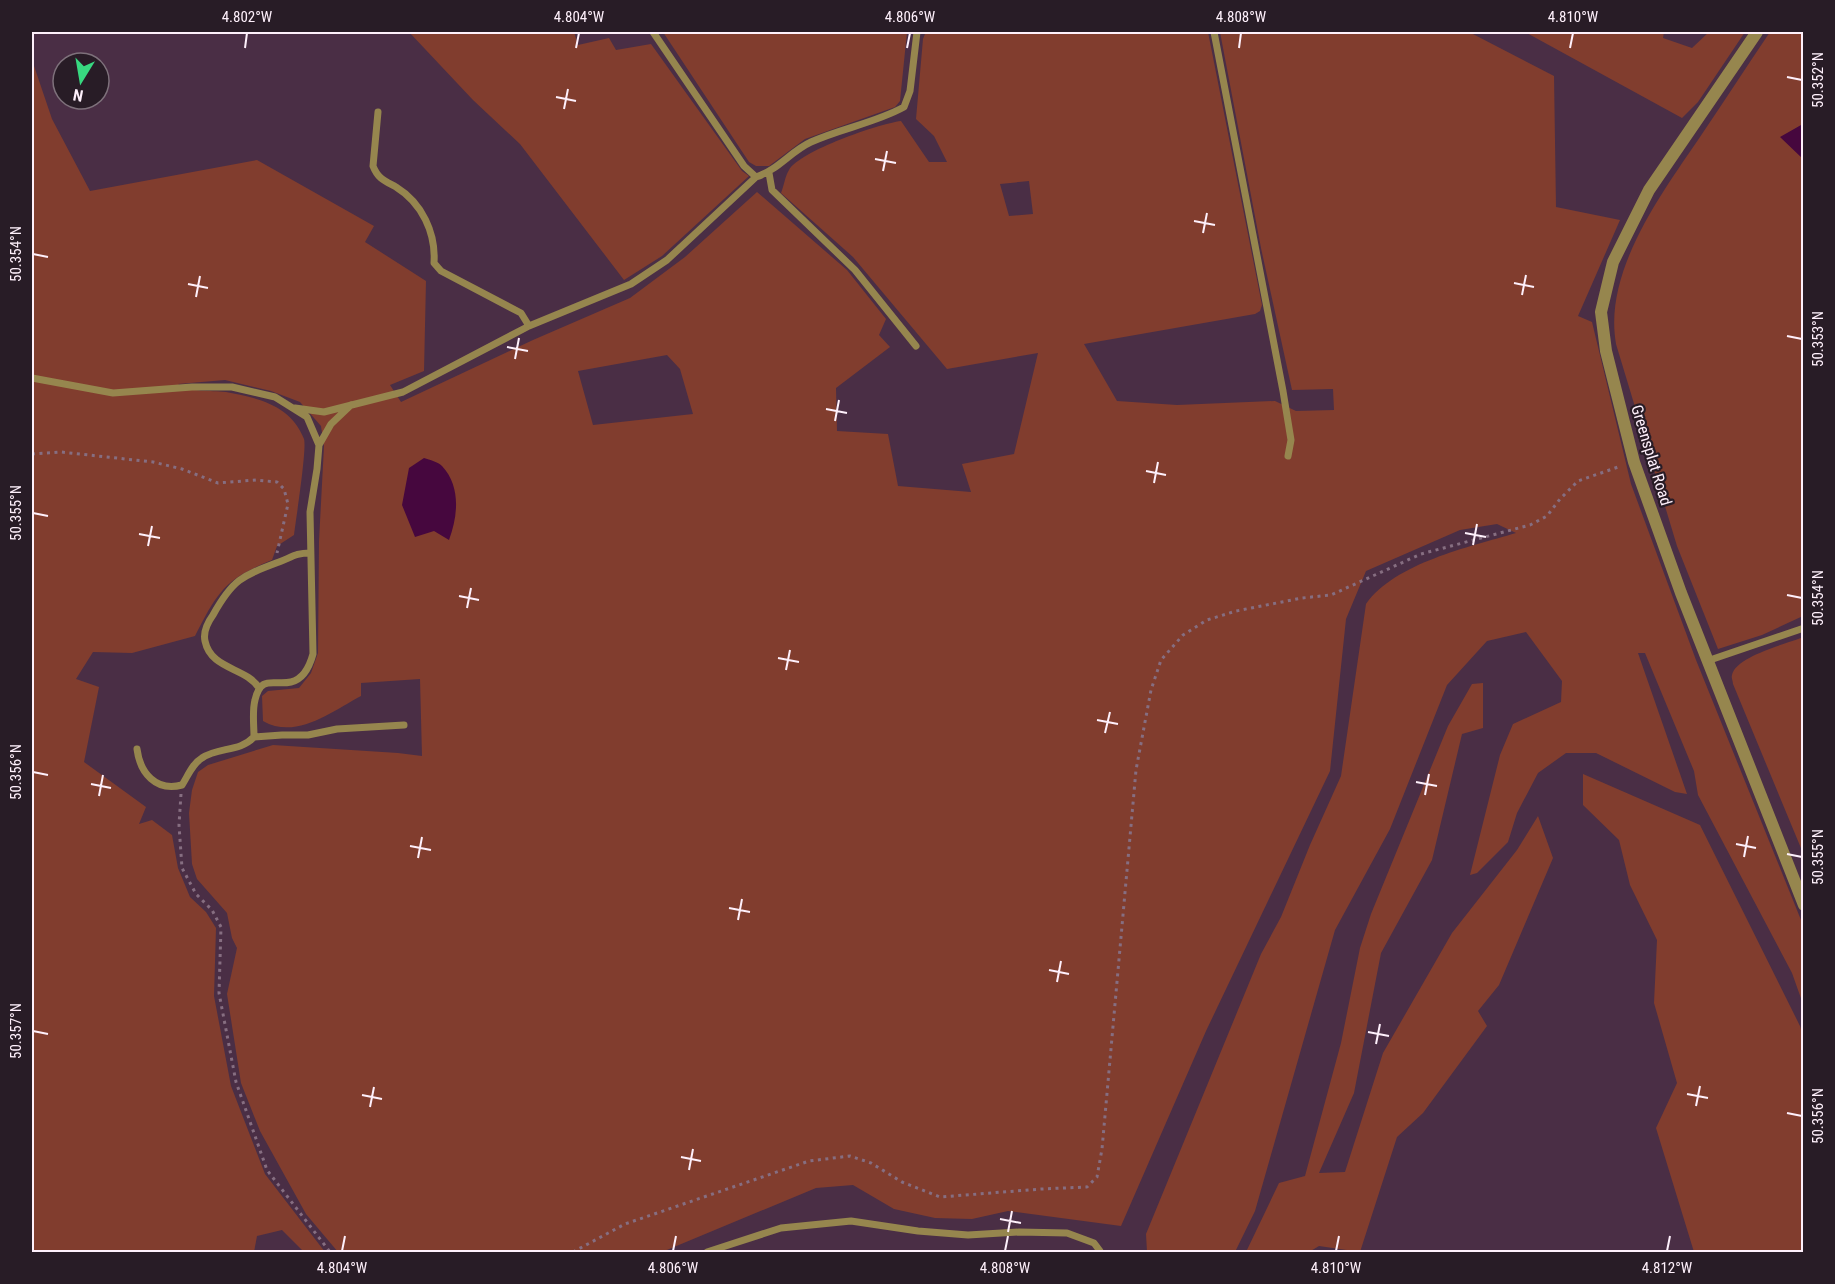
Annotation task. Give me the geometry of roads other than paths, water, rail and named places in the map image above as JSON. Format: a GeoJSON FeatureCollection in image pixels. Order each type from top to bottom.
{"type":"FeatureCollection","features":[{"type":"Feature","properties":{"kind":"street","name":"Greensplat Road"},"geometry":{"type":"LineString","coordinates":[[1757,32],[1649,190],[1613,262],[1601,312],[1606,351],[1634,462],[1681,593],[1803,905]]}},
{"type":"Feature","properties":{"kind":"lane"},"geometry":{"type":"LineString","coordinates":[[653,32],[744,166],[756,177]]}},
{"type":"Feature","properties":{"kind":"lane"},"geometry":{"type":"LineString","coordinates":[[295,408],[324,412],[403,392],[530,326],[631,284],[667,260],[756,177],[769,173],[810,142],[891,114],[904,106],[910,91],[917,32]]}},
{"type":"Feature","properties":{"kind":"lane"},"geometry":{"type":"LineString","coordinates":[[1214,32],[1283,391],[1291,440],[1288,456]]}},
{"type":"Feature","properties":{"kind":"lane"},"geometry":{"type":"LineString","coordinates":[[378,112],[373,166],[376,174],[382,180],[413,199],[422,211],[435,251],[434,263],[441,271],[521,313],[530,326]]}},
{"type":"Feature","properties":{"kind":"lane"},"geometry":{"type":"LineString","coordinates":[[769,173],[772,190],[855,270],[916,346]]}},
{"type":"Feature","properties":{"kind":"lane"},"geometry":{"type":"LineString","coordinates":[[32,378],[112,393],[192,387],[232,387],[275,397],[307,417],[319,445]]}},
{"type":"Feature","properties":{"kind":"lane"},"geometry":{"type":"LineString","coordinates":[[137,749],[139,762],[148,776],[159,785],[172,788],[182,785],[193,766],[203,757],[248,744],[254,737],[254,702],[259,688],[269,681],[293,682],[308,670],[313,654],[310,512],[319,445],[331,424],[352,404]]}},
{"type":"Feature","properties":{"kind":"lane"},"geometry":{"type":"LineString","coordinates":[[259,688],[253,679],[232,670],[212,656],[204,641],[206,626],[236,581],[260,568],[297,553],[310,553]]}},
{"type":"Feature","properties":{"kind":"lane"},"geometry":{"type":"LineString","coordinates":[[1707,661],[1803,628]]}},
{"type":"Feature","properties":{"kind":"lane"},"geometry":{"type":"LineString","coordinates":[[254,737],[308,735],[337,729],[404,725]]}},
{"type":"Feature","properties":{"kind":"lane"},"geometry":{"type":"LineString","coordinates":[[707,1252],[781,1228],[851,1221],[918,1231],[968,1234],[1067,1233],[1094,1243],[1100,1251],[1098,1252]]}}]}
